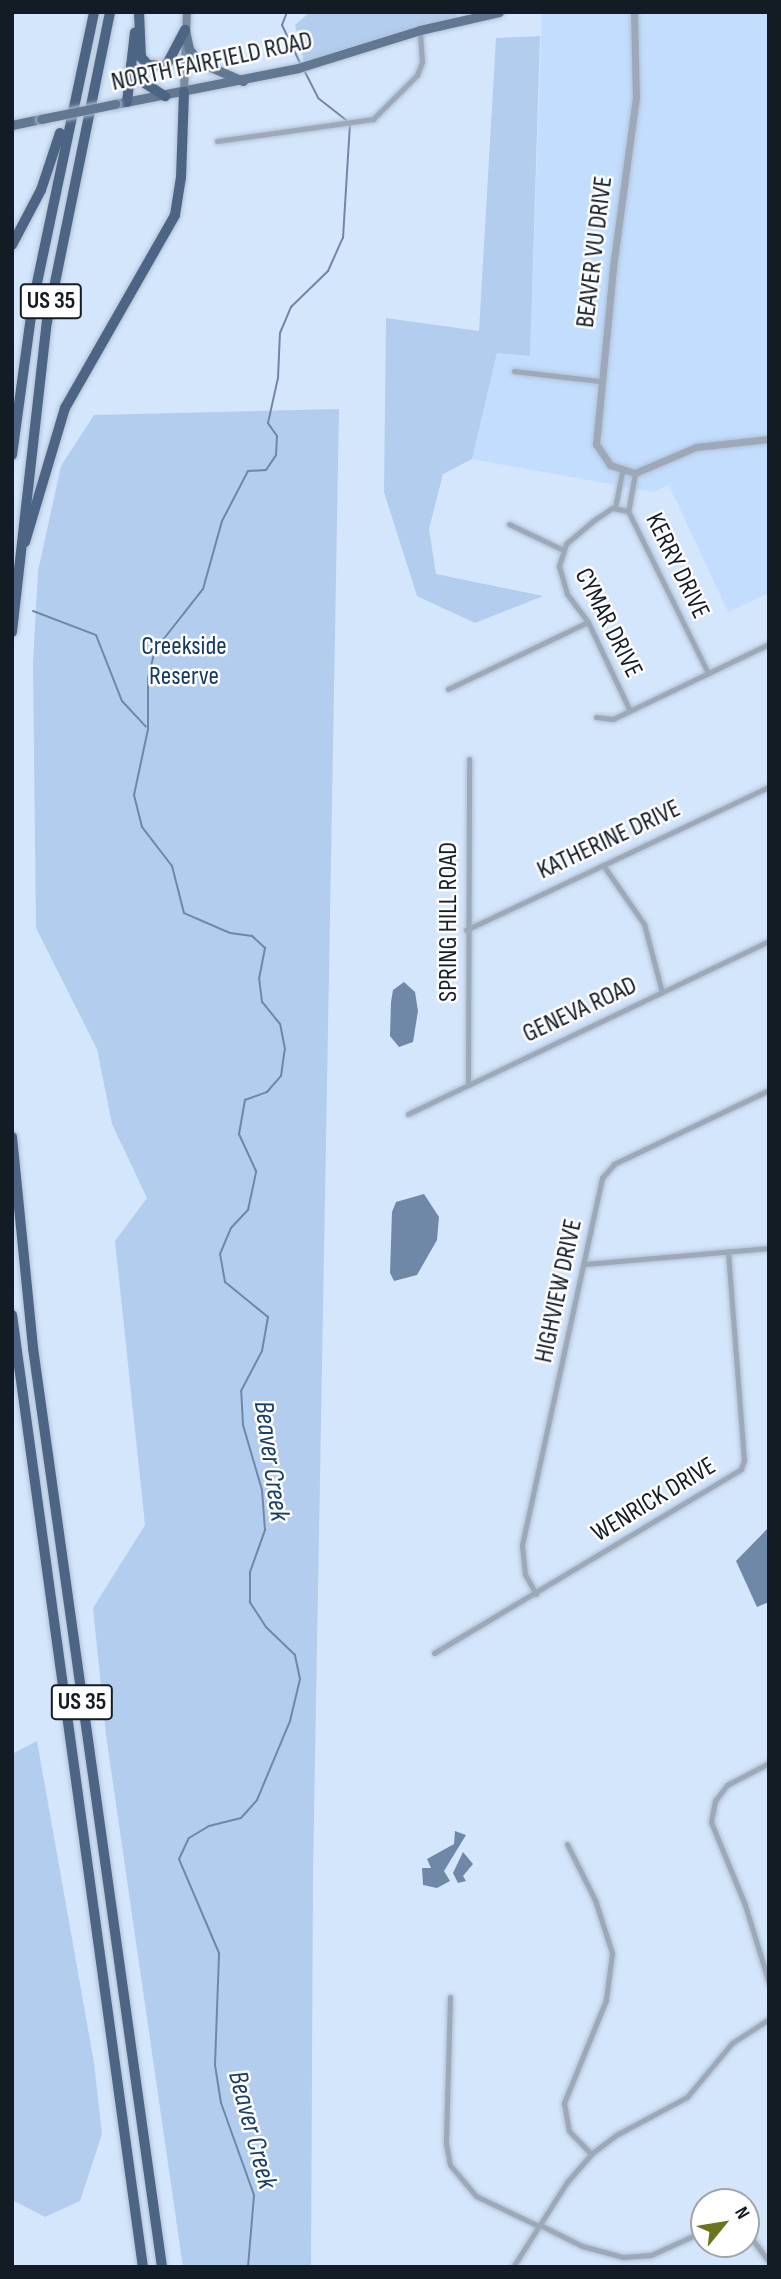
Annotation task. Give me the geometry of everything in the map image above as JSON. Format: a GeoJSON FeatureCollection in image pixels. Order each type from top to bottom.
{"type":"FeatureCollection","features":[{"type":"Feature","properties":{"kind":"highway","name":"US 35"},"geometry":{"type":"LineString","coordinates":[[12,455],[33,302],[76,86],[94,12]]}},
{"type":"Feature","properties":{"kind":"highway","name":"US 35"},"geometry":{"type":"LineString","coordinates":[[12,632],[47,322],[110,12]]}},
{"type":"Feature","properties":{"kind":"highway"},"geometry":{"type":"LineString","coordinates":[[138,12],[141,57],[149,65],[166,66],[185,30]]}},
{"type":"Feature","properties":{"kind":"highway"},"geometry":{"type":"LineString","coordinates":[[128,102],[138,12]]}},
{"type":"Feature","properties":{"kind":"highway"},"geometry":{"type":"LineString","coordinates":[[131,65],[140,79],[165,96]]}},
{"type":"Feature","properties":{"kind":"highway"},"geometry":{"type":"LineString","coordinates":[[12,245],[41,190],[76,86]]}},
{"type":"Feature","properties":{"kind":"highway"},"geometry":{"type":"LineString","coordinates":[[15,594],[34,499],[65,408],[175,215],[181,178],[184,92]]}},
{"type":"Feature","properties":{"kind":"highway","name":"US 35"},"geometry":{"type":"LineString","coordinates":[[12,1137],[33,1348],[162,2267]]}},
{"type":"Feature","properties":{"kind":"highway","name":"US 35"},"geometry":{"type":"LineString","coordinates":[[12,1314],[144,2267]]}},
{"type":"Feature","properties":{"kind":"main road"},"geometry":{"type":"LineString","coordinates":[[184,92],[187,12]]}},
{"type":"Feature","properties":{"kind":"main road","name":"NORTH FAIRFIELD ROAD"},"geometry":{"type":"LineString","coordinates":[[12,125],[263,77],[420,30],[499,12]]}},
{"type":"Feature","properties":{"kind":"main road"},"geometry":{"type":"LineString","coordinates":[[185,30],[189,49],[199,62],[243,81]]}},
{"type":"Feature","properties":{"kind":"street","name":"BEAVER VU DRIVE"},"geometry":{"type":"LineString","coordinates":[[622,471],[606,461],[596,444],[601,380],[636,97],[634,12]]}},
{"type":"Feature","properties":{"kind":"street"},"geometry":{"type":"LineString","coordinates":[[217,141],[331,128],[363,122],[381,113],[417,75],[422,62],[420,30]]}},
{"type":"Feature","properties":{"kind":"street"},"geometry":{"type":"LineString","coordinates":[[514,371],[601,380]]}},
{"type":"Feature","properties":{"kind":"street"},"geometry":{"type":"LineString","coordinates":[[622,471],[635,473],[696,447],[769,439]]}},
{"type":"Feature","properties":{"kind":"street","name":"KERRY DRIVE"},"geometry":{"type":"LineString","coordinates":[[615,508],[622,471]]}},
{"type":"Feature","properties":{"kind":"street","name":"KERRY DRIVE"},"geometry":{"type":"LineString","coordinates":[[635,473],[628,511],[708,674]]}},
{"type":"Feature","properties":{"kind":"street"},"geometry":{"type":"LineString","coordinates":[[615,508],[628,511]]}},
{"type":"Feature","properties":{"kind":"street","name":"CYMAR DRIVE"},"geometry":{"type":"LineString","coordinates":[[615,508],[563,550],[560,577],[588,622],[630,710]]}},
{"type":"Feature","properties":{"kind":"street"},"geometry":{"type":"LineString","coordinates":[[509,524],[563,550]]}},
{"type":"Feature","properties":{"kind":"street"},"geometry":{"type":"LineString","coordinates":[[448,689],[588,622]]}},
{"type":"Feature","properties":{"kind":"street"},"geometry":{"type":"LineString","coordinates":[[596,718],[613,719],[769,644]]}},
{"type":"Feature","properties":{"kind":"street","name":"SPRING HILL ROAD"},"geometry":{"type":"LineString","coordinates":[[468,1084],[466,930],[469,759]]}},
{"type":"Feature","properties":{"kind":"street","name":"KATHERINE DRIVE"},"geometry":{"type":"LineString","coordinates":[[466,930],[769,787]]}},
{"type":"Feature","properties":{"kind":"street"},"geometry":{"type":"LineString","coordinates":[[603,865],[644,924],[662,992]]}},
{"type":"Feature","properties":{"kind":"street","name":"GENEVA ROAD"},"geometry":{"type":"LineString","coordinates":[[408,1114],[769,941]]}},
{"type":"Feature","properties":{"kind":"street","name":"HIGHVIEW DRIVE"},"geometry":{"type":"LineString","coordinates":[[536,1594],[525,1574],[522,1545],[585,1264],[600,1184],[608,1169],[769,1090]]}},
{"type":"Feature","properties":{"kind":"street"},"geometry":{"type":"LineString","coordinates":[[585,1264],[769,1248]]}},
{"type":"Feature","properties":{"kind":"street","name":"WENRICK DRIVE"},"geometry":{"type":"LineString","coordinates":[[434,1653],[741,1469],[744,1460],[728,1252]]}},
{"type":"Feature","properties":{"kind":"street"},"geometry":{"type":"LineString","coordinates":[[769,1763],[727,1785],[715,1801],[711,1822],[745,1905],[769,1983]]}},
{"type":"Feature","properties":{"kind":"street"},"geometry":{"type":"LineString","coordinates":[[566,1843],[592,1892],[612,1953],[606,2000],[564,2103],[569,2131],[591,2154]]}},
{"type":"Feature","properties":{"kind":"street"},"geometry":{"type":"LineString","coordinates":[[450,1997],[446,2143],[450,2165],[477,2196],[582,2246],[623,2258],[651,2255],[690,2237]]}},
{"type":"Feature","properties":{"kind":"street"},"geometry":{"type":"LineString","coordinates":[[513,2267],[539,2225],[591,2154],[618,2134],[687,2097],[732,2043],[769,2019]]}},
{"type":"Feature","properties":{"kind":"shaded area"},"geometry":{"type":"Polygon","coordinates":[[[542,12],[769,12],[769,593],[728,612],[669,485],[654,492],[472,459],[497,353],[530,356],[542,12]]]}},
{"type":"Feature","properties":{"kind":"shaded area"},"geometry":{"type":"Polygon","coordinates":[[[404,982],[415,992],[418,1011],[413,1042],[399,1047],[390,1036],[391,1002],[393,990],[404,982]]]}},
{"type":"Feature","properties":{"kind":"shaded area"},"geometry":{"type":"Polygon","coordinates":[[[424,1194],[439,1217],[437,1240],[417,1275],[394,1281],[390,1273],[392,1212],[396,1202],[424,1194]]]}},
{"type":"Feature","properties":{"kind":"shaded area"},"geometry":{"type":"Polygon","coordinates":[[[769,1527],[769,1602],[757,1607],[736,1561],[769,1527]]]}},
{"type":"Feature","properties":{"kind":"shaded area"},"geometry":{"type":"Polygon","coordinates":[[[455,1831],[466,1835],[444,1871],[450,1881],[437,1888],[423,1885],[422,1868],[431,1868],[427,1859],[454,1844],[455,1831]]]}},
{"type":"Feature","properties":{"kind":"shaded area"},"geometry":{"type":"Polygon","coordinates":[[[463,1852],[473,1864],[463,1876],[466,1881],[458,1883],[453,1873],[463,1852]]]}},
{"type":"Feature","properties":{"kind":"green space"},"geometry":{"type":"Polygon","coordinates":[[[310,12],[456,12],[458,21],[305,65],[295,25],[310,12]]]}},
{"type":"Feature","properties":{"kind":"green space"},"geometry":{"type":"Polygon","coordinates":[[[540,36],[530,356],[497,353],[472,459],[443,474],[429,529],[436,574],[543,596],[475,623],[417,596],[384,492],[386,318],[479,331],[496,38],[540,36]]]}},
{"type":"Feature","properties":{"kind":"green space","name":"Creekside Reserve"},"geometry":{"type":"Polygon","coordinates":[[[339,409],[313,1872],[311,2267],[183,2267],[106,1735],[93,1608],[145,1525],[115,1241],[147,1198],[112,1124],[97,1049],[36,928],[33,664],[38,571],[61,466],[94,415],[339,409]]]}},
{"type":"Feature","properties":{"kind":"green space"},"geometry":{"type":"Polygon","coordinates":[[[37,1741],[94,2063],[102,2134],[80,2201],[45,2217],[12,2200],[12,1754],[37,1741]]]}},
{"type":"Feature","properties":{"kind":"waterway","name":"Beaver Creek"},"geometry":{"type":"LineString","coordinates":[[287,12],[282,25],[301,65]]}},
{"type":"Feature","properties":{"kind":"waterway","name":"Beaver Creek"},"geometry":{"type":"LineString","coordinates":[[304,70],[318,98],[346,120]]}},
{"type":"Feature","properties":{"kind":"waterway","name":"Beaver Creek"},"geometry":{"type":"LineString","coordinates":[[248,2267],[254,2195],[221,2103],[215,2064],[219,1953],[179,1859],[189,1838],[209,1826],[241,1818],[257,1800],[290,1721],[300,1679],[295,1655],[266,1627],[250,1602],[250,1572],[265,1530],[262,1490],[243,1425],[241,1391],[262,1351],[268,1317],[225,1282],[220,1254],[231,1228],[248,1210],[256,1171],[239,1134],[245,1100],[267,1092],[281,1076],[285,1049],[280,1024],[262,1002],[259,979],[265,948],[252,936],[230,933],[184,913],[172,866],[142,827],[134,795],[148,729],[148,678],[155,650],[203,589],[222,521],[248,471],[266,470],[276,455],[277,436],[268,423],[278,378],[280,333],[291,307],[328,271],[343,238],[350,124]]}},
{"type":"Feature","properties":{"kind":"waterway"},"geometry":{"type":"LineString","coordinates":[[33,611],[96,635],[122,701],[146,727]]}}]}
